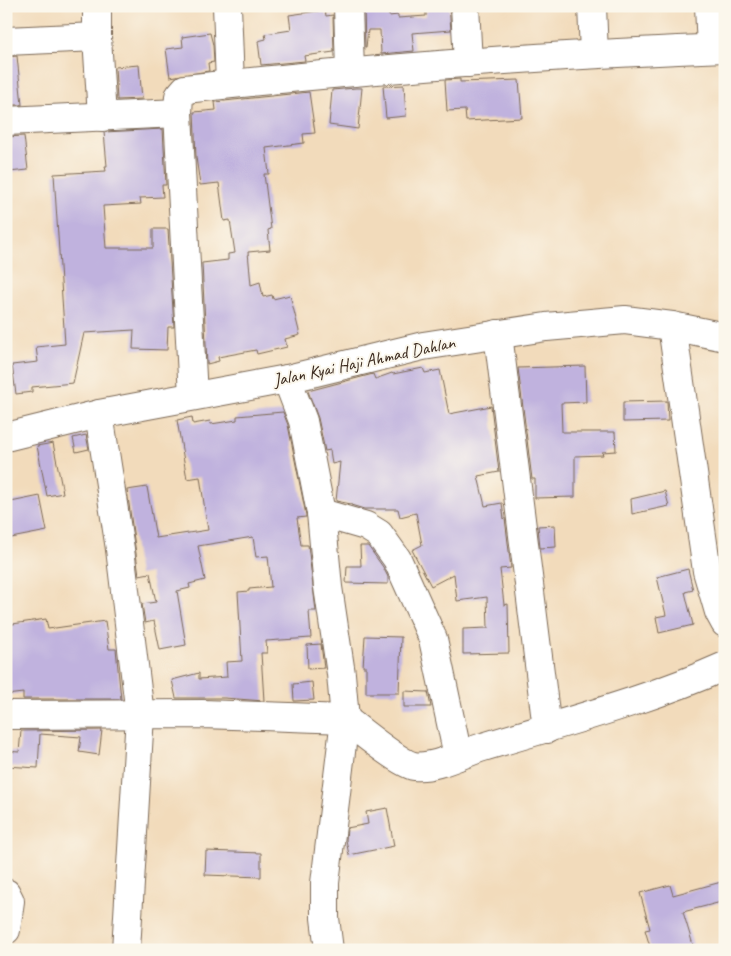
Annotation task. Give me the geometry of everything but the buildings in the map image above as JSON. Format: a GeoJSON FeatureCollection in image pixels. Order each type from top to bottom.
{"type":"FeatureCollection","features":[{"type":"Feature","properties":{"kind":"street"},"geometry":{"type":"LineString","coordinates":[[97,6],[102,117]]}},
{"type":"Feature","properties":{"kind":"street"},"geometry":{"type":"LineString","coordinates":[[227,6],[230,84]]}},
{"type":"Feature","properties":{"kind":"street"},"geometry":{"type":"LineString","coordinates":[[348,6],[350,72]]}},
{"type":"Feature","properties":{"kind":"street"},"geometry":{"type":"LineString","coordinates":[[465,6],[468,62]]}},
{"type":"Feature","properties":{"kind":"street"},"geometry":{"type":"LineString","coordinates":[[592,6],[594,54]]}},
{"type":"Feature","properties":{"kind":"street"},"geometry":{"type":"LineString","coordinates":[[193,396],[178,113],[179,96],[185,89],[468,62],[718,48],[709,6]]}},
{"type":"Feature","properties":{"kind":"street"},"geometry":{"type":"LineString","coordinates":[[6,41],[97,37]]}},
{"type":"Feature","properties":{"kind":"street"},"geometry":{"type":"LineString","coordinates":[[6,121],[178,113]]}},
{"type":"Feature","properties":{"kind":"street","name":"Jalan Kyai Haji Ahmad Dahlan"},"geometry":{"type":"LineString","coordinates":[[6,437],[99,414],[287,378],[423,346],[546,327],[625,320],[672,326],[725,337]]}},
{"type":"Feature","properties":{"kind":"street"},"geometry":{"type":"LineString","coordinates":[[672,326],[707,571],[724,619]]}},
{"type":"Feature","properties":{"kind":"street"},"geometry":{"type":"LineString","coordinates":[[498,334],[547,729]]}},
{"type":"Feature","properties":{"kind":"street"},"geometry":{"type":"LineString","coordinates":[[287,378],[302,421],[321,513],[327,578],[341,674],[345,720],[325,883],[325,918],[329,950]]}},
{"type":"Feature","properties":{"kind":"street"},"geometry":{"type":"LineString","coordinates":[[99,414],[120,549],[140,715],[126,950]]}},
{"type":"Feature","properties":{"kind":"street"},"geometry":{"type":"LineString","coordinates":[[321,513],[366,526],[379,534],[397,559],[433,640],[458,756]]}},
{"type":"Feature","properties":{"kind":"street"},"geometry":{"type":"LineString","coordinates":[[6,715],[202,714],[345,720],[411,766],[419,767],[630,703],[725,666]]}},
{"type":"Feature","properties":{"kind":"street"},"geometry":{"type":"LineString","coordinates":[[6,893],[10,901],[6,930]]}}]}
